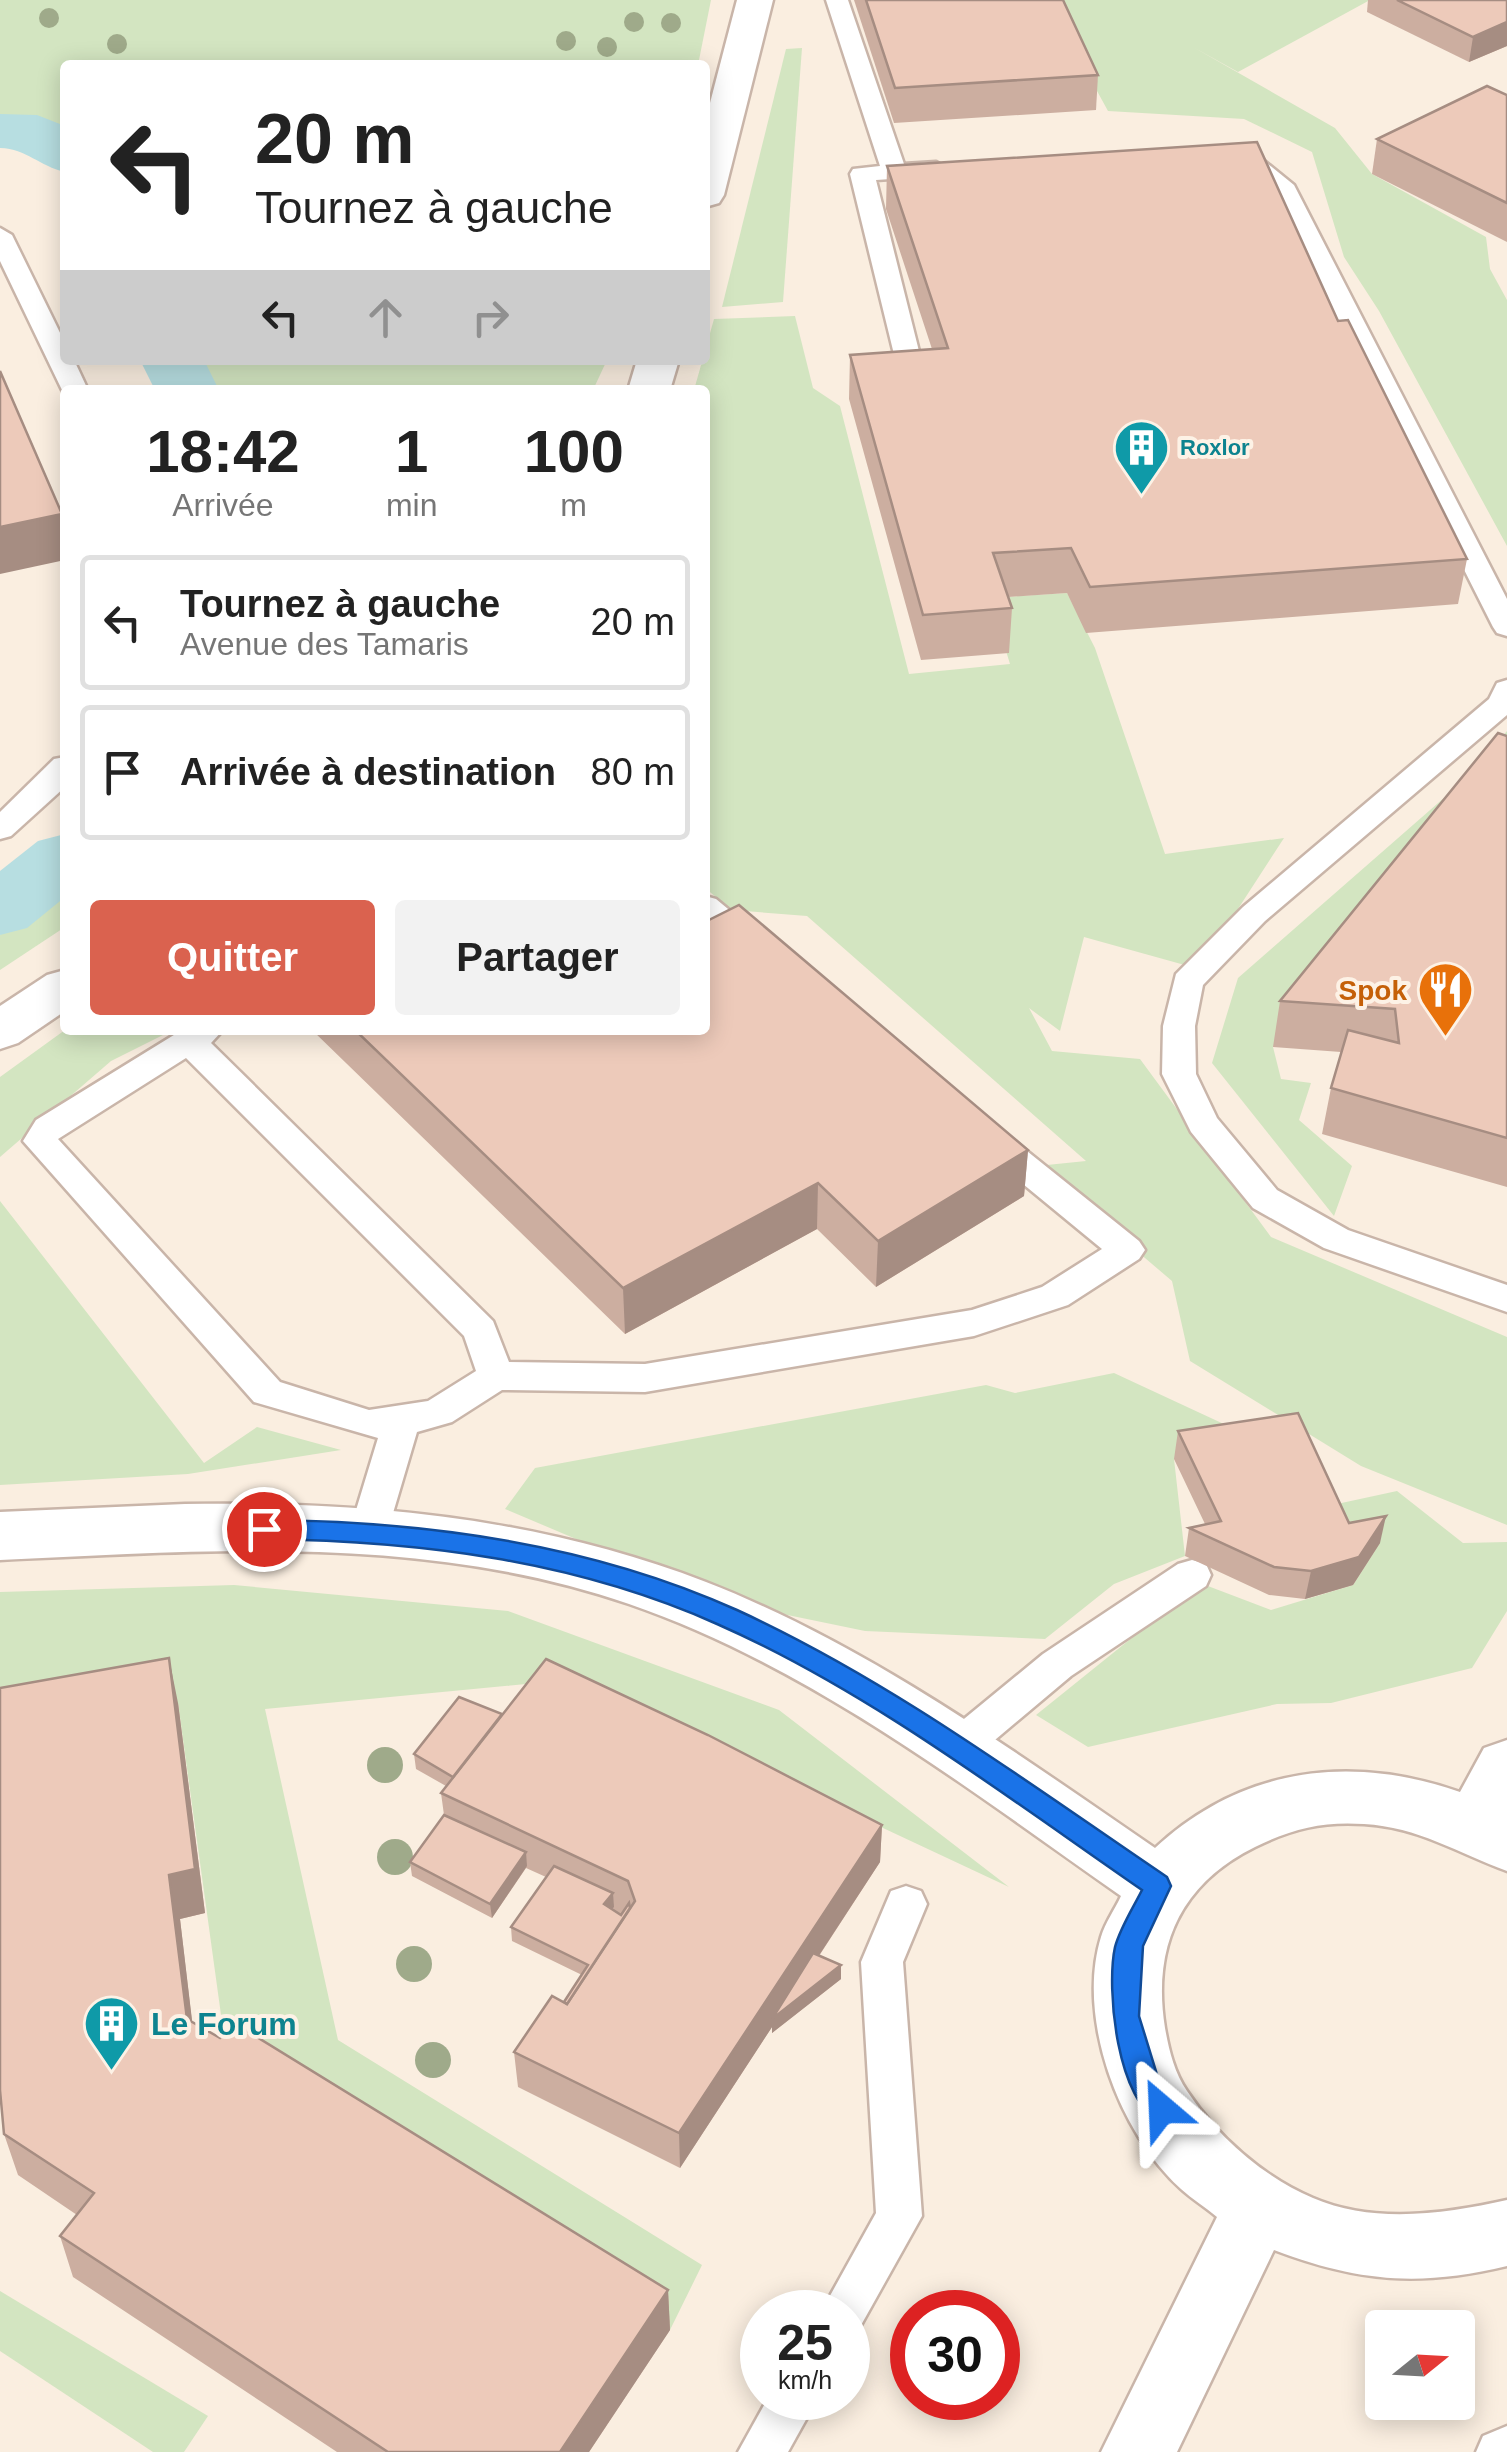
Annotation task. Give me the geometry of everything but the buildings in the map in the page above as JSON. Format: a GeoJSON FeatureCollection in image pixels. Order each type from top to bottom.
{"type":"FeatureCollection","features":[{"type":"Feature","properties":{"kind":"street"},"geometry":{"type":"LineString","coordinates":[[710,175],[754,0]]}},
{"type":"Feature","properties":{"kind":"street"},"geometry":{"type":"LineString","coordinates":[[0,1032],[60,990]]}},
{"type":"Feature","properties":{"kind":"street"},"geometry":{"type":"LineString","coordinates":[[0,1536],[194,1528],[369,1530],[502,1548],[621,1578],[726,1616],[822,1666],[956,1749],[1158,1886]]}},
{"type":"Feature","properties":{"kind":"street"},"geometry":{"type":"LineString","coordinates":[[1507,1767],[1491,1833],[1417,1804],[1356,1796],[1296,1800],[1242,1818],[1195,1846],[1158,1886],[1129,1946],[1125,2016],[1147,2087],[1193,2153],[1258,2206],[1323,2235],[1391,2248],[1458,2246],[1507,2233]]}},
{"type":"Feature","properties":{"kind":"street"},"geometry":{"type":"LineString","coordinates":[[1138,2452],[1258,2206]]}},
{"type":"Feature","properties":{"kind":"lane"},"geometry":{"type":"LineString","coordinates":[[837,0],[894,171]]}},
{"type":"Feature","properties":{"kind":"lane"},"geometry":{"type":"LineString","coordinates":[[1206,158],[1244,156],[1282,185],[1507,627]]}},
{"type":"Feature","properties":{"kind":"lane"},"geometry":{"type":"LineString","coordinates":[[914,383],[862,174],[952,168]]}},
{"type":"Feature","properties":{"kind":"lane"},"geometry":{"type":"LineString","coordinates":[[0,234],[60,359]]}},
{"type":"Feature","properties":{"kind":"lane"},"geometry":{"type":"LineString","coordinates":[[1507,689],[1503,703],[1254,914],[1187,982],[1179,1042],[1179,1074],[1203,1124],[1265,1199],[1336,1240],[1507,1298]]}},
{"type":"Feature","properties":{"kind":"lane"},"geometry":{"type":"LineString","coordinates":[[0,829],[60,774]]}},
{"type":"Feature","properties":{"kind":"lane"},"geometry":{"type":"LineString","coordinates":[[710,910],[780,968]]}},
{"type":"Feature","properties":{"kind":"lane"},"geometry":{"type":"LineString","coordinates":[[496,1376],[480,1330],[198,1036],[48,1128],[40,1141],[268,1392],[369,1424],[400,1422],[439,1412],[496,1376],[646,1378],[974,1323],[1055,1296],[1127,1250],[961,1115]]}},
{"type":"Feature","properties":{"kind":"lane"},"geometry":{"type":"LineString","coordinates":[[369,1530],[400,1422]]}},
{"type":"Feature","properties":{"kind":"lane"},"geometry":{"type":"LineString","coordinates":[[956,1749],[1057,1665],[1192,1575]]}},
{"type":"Feature","properties":{"kind":"lane"},"geometry":{"type":"LineString","coordinates":[[857,2290],[899,2216],[882,1962],[906,1904]]}},
{"type":"Feature","properties":{"kind":"lane"},"geometry":{"type":"LineString","coordinates":[[762,2452],[781,2420]]}},
{"type":"Feature","properties":{"kind":"lane"},"geometry":{"type":"LineString","coordinates":[[1500,2452],[1507,2449]]}},
{"type":"Feature","properties":{"kind":"green space"},"geometry":{"type":"Polygon","coordinates":[[[0,0],[711,0],[699,60],[60,60],[60,141],[44,128],[0,126],[0,0]]]}},
{"type":"Feature","properties":{"kind":"green space"},"geometry":{"type":"Polygon","coordinates":[[[1047,0],[1370,0],[1238,72],[1193,47],[1335,128],[1372,174],[1486,237],[1490,269],[1507,300],[1507,546],[1379,311],[1344,257],[1312,152],[1244,119],[1108,111],[1047,0]]]}},
{"type":"Feature","properties":{"kind":"green space"},"geometry":{"type":"Polygon","coordinates":[[[802,48],[783,302],[722,307],[786,49],[802,48]]]}},
{"type":"Feature","properties":{"kind":"green space"},"geometry":{"type":"Polygon","coordinates":[[[795,316],[813,388],[840,406],[909,674],[1010,664],[990,598],[1067,593],[1095,648],[1165,854],[1284,838],[1199,969],[1084,937],[1060,1031],[1029,1008],[1052,1051],[1140,1059],[1271,1237],[1507,1337],[1507,1525],[1361,1466],[1190,1361],[1172,1281],[1037,1166],[1086,1161],[807,916],[732,910],[710,892],[710,385],[695,385],[701,365],[710,365],[714,319],[795,316]]]}},
{"type":"Feature","properties":{"kind":"green space"},"geometry":{"type":"Polygon","coordinates":[[[186,365],[605,365],[595,385],[196,385],[186,365]]]}},
{"type":"Feature","properties":{"kind":"green space"},"geometry":{"type":"Polygon","coordinates":[[[1507,731],[1507,786],[1273,1047],[1281,1079],[1311,1083],[1299,1120],[1352,1166],[1334,1216],[1212,1063],[1238,978],[1469,776],[1507,731]]]}},
{"type":"Feature","properties":{"kind":"green space"},"geometry":{"type":"Polygon","coordinates":[[[60,883],[60,930],[0,970],[0,935],[60,883]]]}},
{"type":"Feature","properties":{"kind":"green space"},"geometry":{"type":"Polygon","coordinates":[[[60,1034],[163,1035],[111,1061],[0,1157],[0,1077],[60,1034]]]}},
{"type":"Feature","properties":{"kind":"green space"},"geometry":{"type":"Polygon","coordinates":[[[0,1201],[204,1463],[257,1427],[341,1450],[188,1474],[0,1485],[0,1201]]]}},
{"type":"Feature","properties":{"kind":"green space"},"geometry":{"type":"Polygon","coordinates":[[[1114,1373],[1269,1445],[1174,1459],[1185,1556],[1114,1584],[1045,1639],[865,1631],[725,1602],[505,1509],[535,1468],[986,1385],[1015,1393],[1114,1373]]]}},
{"type":"Feature","properties":{"kind":"green space"},"geometry":{"type":"Polygon","coordinates":[[[1397,1491],[1463,1543],[1507,1542],[1507,1611],[1472,1668],[1331,1703],[1277,1704],[1088,1747],[1036,1715],[1200,1583],[1271,1610],[1353,1585],[1379,1544],[1323,1507],[1397,1491]]]}},
{"type":"Feature","properties":{"kind":"green space"},"geometry":{"type":"Polygon","coordinates":[[[234,1585],[508,1611],[779,1710],[1009,1887],[567,1680],[265,1709],[338,2040],[702,2265],[670,2330],[230,2080],[178,1703],[0,1736],[0,1592],[234,1585]]]}},
{"type":"Feature","properties":{"kind":"green space"},"geometry":{"type":"Polygon","coordinates":[[[0,2291],[208,2416],[184,2452],[153,2452],[0,2351],[0,2291]]]}},
{"type":"Feature","properties":{"kind":"waterway"},"geometry":{"type":"LineString","coordinates":[[0,131],[37,132],[60,151]]}},
{"type":"Feature","properties":{"kind":"waterway"},"geometry":{"type":"LineString","coordinates":[[174,365],[184,385]]}},
{"type":"Feature","properties":{"kind":"waterway"},"geometry":{"type":"LineString","coordinates":[[0,910],[60,862]]}},
{"type":"Feature","properties":{"kind":"place","name":"Roxlor"},"geometry":{"type":"Point","coordinates":[1141,496]}},
{"type":"Feature","properties":{"kind":"place","name":"Spok"},"geometry":{"type":"Point","coordinates":[1446,1039]}},
{"type":"Feature","properties":{"kind":"place","name":"Le Forum"},"geometry":{"type":"Point","coordinates":[112,2073]}},
{"type":"Feature","properties":{"kind":"route"},"geometry":{"type":"LineString","coordinates":[[264,1529],[369,1530],[502,1548],[621,1578],[726,1616],[822,1666],[972,1758],[1158,1886],[1129,1946],[1125,2016],[1147,2087],[1162,2109]]}}]}
